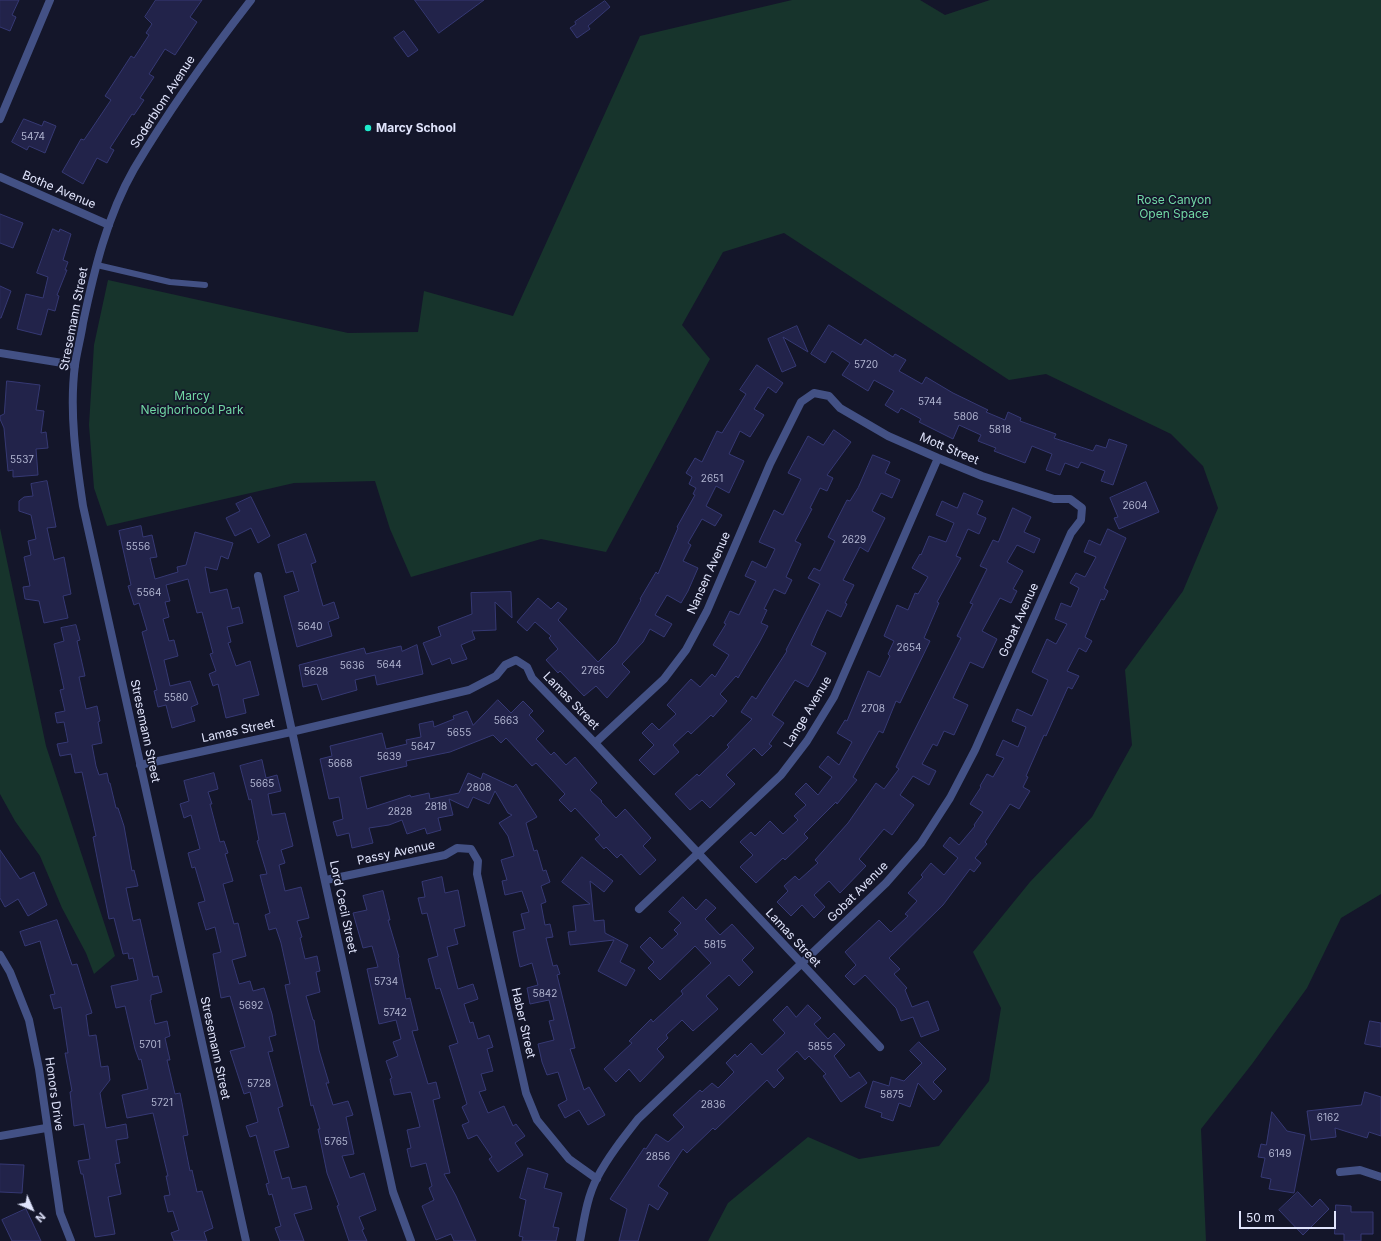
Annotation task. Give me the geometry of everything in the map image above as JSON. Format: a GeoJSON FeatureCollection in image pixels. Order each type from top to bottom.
{"type":"FeatureCollection","features":[{"type":"Feature","properties":{"kind":"street"},"geometry":{"type":"LineString","coordinates":[[0,119],[50,0]]}},
{"type":"Feature","properties":{"kind":"street","name":"Soderblom Avenue"},"geometry":{"type":"LineString","coordinates":[[109,225],[134,170],[205,58],[251,0]]}},
{"type":"Feature","properties":{"kind":"street","name":"Bothe Avenue"},"geometry":{"type":"LineString","coordinates":[[0,177],[109,225]]}},
{"type":"Feature","properties":{"kind":"street","name":"Stresemann Street"},"geometry":{"type":"LineString","coordinates":[[109,225],[90,287],[75,365],[74,439],[83,506],[246,1241]]}},
{"type":"Feature","properties":{"kind":"street"},"geometry":{"type":"LineString","coordinates":[[0,353],[75,365]]}},
{"type":"Feature","properties":{"kind":"street","name":"Mott Street"},"geometry":{"type":"LineString","coordinates":[[814,393],[829,396],[840,408],[888,436],[938,458],[982,476],[1054,499],[1070,499],[1082,508]]}},
{"type":"Feature","properties":{"kind":"street","name":"Nansen Avenue"},"geometry":{"type":"LineString","coordinates":[[596,743],[664,679],[686,650],[707,611],[770,464],[801,402],[814,393]]}},
{"type":"Feature","properties":{"kind":"street","name":"Lange Avenue"},"geometry":{"type":"LineString","coordinates":[[639,909],[782,775],[807,741],[834,697],[938,458]]}},
{"type":"Feature","properties":{"kind":"street","name":"Gobat Avenue"},"geometry":{"type":"LineString","coordinates":[[580,1241],[588,1205],[597,1179],[615,1148],[638,1119],[886,883],[921,843],[950,798],[975,750],[1071,533],[1081,520],[1082,508]]}},
{"type":"Feature","properties":{"kind":"street","name":"Lord Cecil Street"},"geometry":{"type":"LineString","coordinates":[[258,576],[291,732],[326,880],[357,1035],[393,1192],[411,1241]]}},
{"type":"Feature","properties":{"kind":"street","name":"Lamas Street"},"geometry":{"type":"LineString","coordinates":[[140,765],[291,732],[468,690],[496,676],[505,665],[516,660],[527,667],[532,678],[596,743],[880,1048]]}},
{"type":"Feature","properties":{"kind":"street","name":"Passy Avenue"},"geometry":{"type":"LineString","coordinates":[[326,880],[445,855],[457,848],[471,849]]}},
{"type":"Feature","properties":{"kind":"street","name":"Haber Street"},"geometry":{"type":"LineString","coordinates":[[471,849],[478,861],[477,874],[526,1093],[537,1120],[569,1159],[597,1179]]}},
{"type":"Feature","properties":{"kind":"street","name":"Honors Drive"},"geometry":{"type":"LineString","coordinates":[[0,955],[10,972],[29,1020],[39,1069],[46,1128],[60,1213],[71,1241]]}},
{"type":"Feature","properties":{"kind":"street"},"geometry":{"type":"LineString","coordinates":[[0,1136],[46,1128]]}},
{"type":"Feature","properties":{"kind":"street"},"geometry":{"type":"LineString","coordinates":[[1340,1172],[1360,1170],[1381,1177]]}},
{"type":"Feature","properties":{"kind":"lane"},"geometry":{"type":"LineString","coordinates":[[97,265],[170,282],[205,285]]}},
{"type":"Feature","properties":{"kind":"green space","name":"Rose Canyon Open Space"},"geometry":{"type":"Polygon","coordinates":[[[792,0],[920,0],[945,15],[990,0],[1381,0],[1381,894],[1341,918],[1307,988],[1252,1064],[1201,1129],[1206,1241],[708,1241],[728,1203],[808,1137],[859,1159],[939,1146],[989,1081],[1001,1008],[973,952],[1030,882],[1092,817],[1132,745],[1125,670],[1183,591],[1218,508],[1203,466],[1171,434],[1046,374],[1009,380],[784,233],[723,252],[682,325],[710,359],[606,552],[541,539],[411,577],[390,529],[375,481],[294,483],[107,526],[94,488],[89,425],[94,345],[108,280],[348,333],[418,332],[424,291],[513,316],[640,36],[792,0]]]}},
{"type":"Feature","properties":{"kind":"green space"},"geometry":{"type":"Polygon","coordinates":[[[0,528],[46,746],[115,956],[94,974],[86,953],[62,908],[40,856],[15,821],[0,794],[0,528]]]}},
{"type":"Feature","properties":{"kind":"building"},"geometry":{"type":"Polygon","coordinates":[[[0,0],[19,0],[12,15],[16,17],[10,31],[0,27],[0,0]]]}},
{"type":"Feature","properties":{"kind":"building"},"geometry":{"type":"Polygon","coordinates":[[[156,0],[202,0],[190,17],[197,22],[175,55],[165,49],[149,74],[154,77],[140,98],[144,100],[134,115],[132,114],[110,148],[114,150],[107,163],[97,158],[83,184],[62,172],[81,139],[84,140],[111,100],[105,96],[131,56],[134,58],[149,35],[146,33],[152,24],[145,17],[156,0]]]}},
{"type":"Feature","properties":{"kind":"building"},"geometry":{"type":"Polygon","coordinates":[[[415,0],[484,0],[439,33],[415,0]]]}},
{"type":"Feature","properties":{"kind":"building"},"geometry":{"type":"Polygon","coordinates":[[[605,1],[610,7],[588,26],[590,29],[577,38],[570,28],[576,24],[575,22],[605,1]]]}},
{"type":"Feature","properties":{"kind":"building"},"geometry":{"type":"Polygon","coordinates":[[[404,31],[418,50],[408,57],[394,38],[404,31]]]}},
{"type":"Feature","properties":{"kind":"building"},"geometry":{"type":"Polygon","coordinates":[[[24,119],[42,126],[44,121],[56,126],[45,153],[29,146],[27,150],[12,142],[24,119]]]}},
{"type":"Feature","properties":{"kind":"building"},"geometry":{"type":"Polygon","coordinates":[[[0,214],[23,223],[13,248],[0,243],[0,214]]]}},
{"type":"Feature","properties":{"kind":"building"},"geometry":{"type":"Polygon","coordinates":[[[53,229],[59,232],[60,229],[71,234],[63,260],[68,262],[65,270],[67,270],[57,295],[59,296],[55,311],[48,309],[41,335],[17,329],[26,294],[43,298],[48,277],[37,273],[53,229]]]}},
{"type":"Feature","properties":{"kind":"building"},"geometry":{"type":"Polygon","coordinates":[[[0,286],[11,291],[1,318],[0,318],[0,286]]]}},
{"type":"Feature","properties":{"kind":"building"},"geometry":{"type":"Polygon","coordinates":[[[829,325],[861,345],[865,339],[893,357],[895,354],[906,360],[899,371],[922,384],[926,377],[953,393],[988,410],[986,412],[1005,420],[1008,412],[1021,418],[1020,421],[1056,434],[1054,438],[1093,451],[1096,445],[1106,448],[1109,439],[1127,445],[1113,485],[1101,481],[1105,471],[1081,462],[1078,468],[1065,463],[1060,475],[1046,470],[1052,454],[1032,446],[1025,463],[994,451],[996,448],[978,441],[981,435],[959,425],[953,439],[919,422],[921,419],[901,408],[898,413],[885,405],[894,391],[874,380],[868,391],[842,375],[850,363],[832,351],[825,363],[811,354],[829,325]]]}},
{"type":"Feature","properties":{"kind":"building"},"geometry":{"type":"Polygon","coordinates":[[[797,326],[808,352],[783,337],[796,366],[782,372],[768,339],[797,326]]]}},
{"type":"Feature","properties":{"kind":"building"},"geometry":{"type":"Polygon","coordinates":[[[757,365],[783,383],[776,393],[768,387],[754,409],[764,415],[750,437],[740,431],[729,454],[744,461],[729,493],[716,486],[706,506],[722,515],[715,526],[702,519],[688,543],[691,545],[683,561],[698,568],[688,591],[681,603],[667,595],[655,615],[672,624],[664,637],[650,629],[643,642],[622,664],[630,672],[607,698],[596,686],[584,696],[560,671],[558,673],[546,660],[558,649],[549,638],[551,636],[535,622],[527,631],[517,622],[538,598],[551,609],[558,602],[567,609],[558,620],[598,662],[617,643],[656,572],[658,574],[678,528],[677,527],[695,495],[693,494],[696,488],[689,484],[692,477],[686,473],[695,458],[702,462],[717,431],[722,433],[746,394],[740,390],[757,365]]]}},
{"type":"Feature","properties":{"kind":"building"},"geometry":{"type":"Polygon","coordinates":[[[7,381],[40,385],[36,410],[44,411],[41,433],[46,432],[48,448],[36,449],[38,475],[13,477],[13,470],[8,471],[4,428],[0,419],[0,416],[4,414],[7,381]]]}},
{"type":"Feature","properties":{"kind":"building"},"geometry":{"type":"Polygon","coordinates":[[[834,430],[851,442],[827,475],[833,478],[827,491],[820,488],[810,508],[812,509],[795,541],[801,544],[786,577],[792,580],[785,594],[774,589],[764,609],[767,610],[761,623],[768,626],[738,678],[736,676],[720,694],[727,701],[713,717],[711,715],[691,734],[688,731],[673,745],[679,752],[654,775],[639,760],[654,745],[642,733],[652,723],[659,730],[676,714],[667,705],[691,679],[700,687],[712,674],[715,677],[729,655],[713,645],[726,624],[724,623],[730,611],[739,615],[756,581],[745,576],[752,561],[766,568],[775,549],[759,542],[774,510],[783,515],[801,479],[788,473],[808,436],[823,445],[834,430]]]}},
{"type":"Feature","properties":{"kind":"building"},"geometry":{"type":"Polygon","coordinates":[[[873,455],[890,462],[885,473],[900,480],[892,498],[881,493],[872,511],[885,518],[868,552],[860,547],[843,580],[854,585],[845,603],[847,604],[841,617],[827,610],[817,631],[811,645],[826,653],[815,675],[808,687],[795,680],[772,715],[784,723],[769,744],[772,746],[762,756],[754,748],[726,775],[735,784],[710,808],[702,800],[690,810],[675,794],[697,774],[699,776],[729,747],[727,745],[752,719],[741,712],[752,696],[756,699],[787,651],[786,650],[820,584],[808,578],[814,568],[820,571],[835,541],[828,537],[847,500],[850,501],[858,488],[873,455]]]}},
{"type":"Feature","properties":{"kind":"building"},"geometry":{"type":"Polygon","coordinates":[[[47,481],[56,527],[47,528],[54,560],[64,557],[71,594],[63,596],[68,618],[44,623],[39,601],[25,599],[23,587],[30,586],[24,557],[31,555],[28,541],[36,539],[31,515],[19,511],[19,501],[24,497],[33,496],[31,484],[47,481]]]}},
{"type":"Feature","properties":{"kind":"building"},"geometry":{"type":"Polygon","coordinates":[[[1146,482],[1159,512],[1119,529],[1114,518],[1118,517],[1110,498],[1146,482]]]}},
{"type":"Feature","properties":{"kind":"building"},"geometry":{"type":"Polygon","coordinates":[[[964,493],[983,501],[977,514],[986,518],[979,534],[968,529],[956,556],[961,558],[937,602],[939,603],[924,638],[930,641],[900,703],[896,701],[883,733],[879,731],[853,777],[857,780],[837,804],[836,802],[804,834],[808,838],[785,860],[783,858],[756,883],[740,867],[753,855],[740,842],[751,832],[755,836],[770,821],[783,834],[798,820],[794,816],[806,805],[795,794],[806,783],[818,795],[832,777],[819,767],[828,756],[839,765],[852,742],[837,733],[845,720],[847,721],[868,671],[880,677],[890,656],[888,654],[894,641],[884,636],[897,605],[908,610],[915,593],[918,594],[928,577],[912,568],[920,554],[921,555],[929,536],[946,542],[954,523],[936,515],[942,501],[957,508],[964,493]]]}},
{"type":"Feature","properties":{"kind":"building"},"geometry":{"type":"Polygon","coordinates":[[[251,497],[270,536],[258,543],[251,528],[235,536],[226,518],[240,511],[236,504],[251,497]]]}},
{"type":"Feature","properties":{"kind":"building"},"geometry":{"type":"Polygon","coordinates":[[[1013,508],[1031,517],[1024,532],[1040,539],[1034,553],[1017,545],[1007,562],[1023,571],[1013,589],[1017,591],[1011,603],[1000,598],[982,631],[997,639],[983,668],[970,662],[953,698],[968,705],[954,735],[944,731],[937,746],[933,744],[922,764],[936,771],[929,785],[913,776],[900,795],[914,805],[892,835],[884,829],[859,859],[866,866],[840,893],[829,881],[814,895],[825,907],[814,918],[802,905],[791,916],[777,902],[788,891],[784,886],[795,876],[799,880],[818,863],[815,860],[848,823],[876,783],[884,789],[899,769],[896,767],[961,638],[957,636],[973,604],[970,603],[987,569],[980,566],[993,540],[998,542],[1013,508]]]}},
{"type":"Feature","properties":{"kind":"building"},"geometry":{"type":"Polygon","coordinates":[[[141,526],[143,537],[152,535],[157,557],[150,558],[155,579],[178,572],[177,567],[186,565],[195,532],[233,543],[228,559],[221,556],[217,570],[205,567],[210,593],[227,589],[232,609],[239,607],[243,623],[227,627],[231,642],[228,643],[236,666],[250,661],[259,695],[243,699],[246,713],[226,718],[218,684],[213,686],[209,674],[216,671],[210,654],[213,653],[202,612],[197,613],[188,579],[166,585],[170,601],[165,602],[169,617],[163,619],[169,641],[174,640],[178,656],[164,660],[170,686],[190,681],[198,704],[191,707],[195,721],[172,728],[166,705],[158,707],[154,691],[157,690],[142,632],[147,630],[139,603],[134,605],[128,586],[131,585],[119,531],[141,526]]]}},
{"type":"Feature","properties":{"kind":"building"},"geometry":{"type":"Polygon","coordinates":[[[1108,529],[1126,538],[1104,588],[1108,591],[1104,600],[1101,599],[1085,637],[1092,641],[1086,652],[1079,648],[1067,671],[1079,676],[1072,689],[1068,687],[1046,736],[1044,735],[1026,776],[1028,777],[1023,787],[1030,791],[1019,809],[1010,804],[985,842],[987,844],[975,858],[981,863],[974,872],[970,869],[943,905],[889,958],[900,969],[894,974],[907,988],[905,990],[912,1007],[928,1001],[939,1030],[921,1037],[913,1017],[901,1021],[896,1008],[865,975],[854,985],[845,976],[856,965],[845,952],[879,920],[891,932],[908,916],[905,914],[917,901],[908,893],[923,877],[921,875],[931,863],[944,875],[958,858],[943,846],[950,837],[959,845],[975,826],[974,825],[983,812],[970,804],[987,774],[993,777],[1004,758],[996,755],[1003,740],[1018,747],[1026,727],[1012,721],[1017,709],[1032,716],[1048,680],[1032,672],[1047,639],[1056,644],[1067,624],[1055,619],[1061,603],[1071,607],[1079,588],[1070,583],[1076,573],[1085,577],[1096,557],[1084,552],[1089,540],[1100,545],[1108,529]]]}},
{"type":"Feature","properties":{"kind":"building"},"geometry":{"type":"Polygon","coordinates":[[[306,534],[316,562],[311,564],[323,606],[334,602],[339,618],[328,622],[332,636],[297,647],[284,596],[299,591],[293,571],[286,573],[278,545],[306,534]]]}},
{"type":"Feature","properties":{"kind":"building"},"geometry":{"type":"Polygon","coordinates":[[[511,592],[512,618],[495,602],[496,630],[472,631],[475,639],[461,645],[467,659],[452,664],[450,658],[432,665],[423,643],[441,636],[438,627],[472,614],[471,593],[511,592]]]}},
{"type":"Feature","properties":{"kind":"building"},"geometry":{"type":"Polygon","coordinates":[[[76,625],[80,640],[77,641],[85,676],[79,677],[86,709],[97,706],[100,721],[98,722],[102,743],[92,745],[96,766],[99,775],[107,773],[116,808],[118,808],[124,826],[132,871],[134,870],[138,886],[126,888],[133,921],[140,919],[153,977],[158,976],[162,992],[151,995],[150,1000],[155,1024],[167,1021],[170,1036],[165,1038],[170,1060],[167,1060],[175,1094],[180,1093],[188,1135],[183,1136],[190,1171],[192,1170],[197,1192],[202,1191],[213,1228],[204,1232],[207,1241],[174,1241],[171,1233],[179,1230],[173,1211],[168,1212],[164,1196],[170,1195],[166,1176],[168,1176],[153,1113],[127,1118],[122,1095],[148,1089],[141,1059],[139,1060],[135,1049],[125,1006],[116,1008],[111,986],[138,980],[133,958],[129,959],[128,953],[123,954],[114,918],[109,919],[93,837],[96,836],[82,772],[75,773],[71,754],[60,756],[57,744],[68,742],[64,722],[57,723],[55,713],[65,711],[60,690],[64,689],[54,644],[64,641],[61,628],[76,625]]]}},
{"type":"Feature","properties":{"kind":"building"},"geometry":{"type":"Polygon","coordinates":[[[417,645],[423,674],[377,685],[375,675],[355,680],[357,690],[322,700],[317,684],[303,687],[299,665],[364,648],[366,654],[401,646],[402,651],[417,645]]]}},
{"type":"Feature","properties":{"kind":"building"},"geometry":{"type":"Polygon","coordinates":[[[498,700],[511,713],[523,701],[533,711],[529,715],[544,731],[536,739],[551,755],[554,752],[566,765],[575,757],[597,783],[590,790],[602,801],[601,802],[616,818],[625,809],[651,838],[643,846],[656,860],[640,875],[621,854],[617,858],[606,847],[604,849],[595,839],[600,835],[575,808],[571,812],[559,800],[565,794],[536,763],[532,766],[506,738],[501,743],[493,735],[450,752],[406,761],[407,766],[360,777],[367,809],[410,795],[411,797],[429,793],[430,799],[459,793],[468,773],[481,779],[483,773],[513,787],[516,784],[537,817],[526,823],[534,851],[537,850],[543,871],[546,870],[550,882],[541,886],[546,902],[541,904],[545,925],[550,924],[553,937],[546,938],[553,966],[557,965],[560,974],[557,975],[575,1048],[570,1049],[584,1090],[589,1087],[605,1115],[588,1125],[579,1110],[565,1118],[558,1105],[567,1100],[558,1072],[547,1075],[542,1062],[538,1044],[554,1040],[549,1021],[554,1020],[549,1000],[530,1004],[527,988],[538,985],[532,963],[520,967],[513,932],[525,929],[521,914],[529,912],[522,891],[505,895],[502,881],[507,880],[501,860],[514,856],[508,836],[499,823],[512,815],[508,813],[495,791],[489,804],[473,797],[468,808],[449,799],[453,815],[438,818],[441,830],[427,834],[425,828],[407,834],[402,820],[389,825],[369,828],[373,843],[352,848],[349,833],[337,836],[333,822],[343,819],[339,797],[329,799],[320,759],[332,756],[330,746],[382,733],[386,749],[407,744],[406,740],[421,737],[419,724],[433,721],[434,727],[454,719],[453,716],[467,711],[473,725],[498,700]]]}},
{"type":"Feature","properties":{"kind":"building"},"geometry":{"type":"Polygon","coordinates":[[[262,760],[266,778],[277,775],[281,791],[268,794],[272,815],[285,813],[293,846],[281,850],[285,863],[279,865],[285,891],[301,887],[309,918],[297,921],[302,937],[300,938],[305,959],[317,956],[320,971],[316,972],[320,992],[306,996],[314,1020],[319,1050],[329,1083],[326,1083],[333,1105],[348,1101],[353,1115],[346,1117],[354,1154],[342,1156],[350,1178],[364,1173],[376,1210],[359,1217],[364,1229],[362,1230],[367,1241],[349,1241],[337,1206],[339,1205],[327,1173],[318,1129],[320,1129],[313,1105],[311,1106],[285,985],[290,984],[281,943],[276,928],[269,930],[265,915],[270,913],[260,875],[267,874],[257,841],[259,840],[251,799],[249,800],[240,766],[262,760]]]}},
{"type":"Feature","properties":{"kind":"building"},"geometry":{"type":"Polygon","coordinates":[[[214,773],[218,789],[208,792],[212,804],[210,804],[220,842],[224,841],[228,853],[225,854],[233,881],[223,884],[234,924],[238,923],[246,956],[232,960],[239,984],[250,981],[253,991],[264,988],[272,1014],[276,1035],[269,1037],[273,1051],[268,1052],[283,1106],[278,1108],[289,1147],[274,1151],[282,1179],[289,1177],[292,1189],[306,1186],[312,1209],[294,1214],[304,1241],[280,1241],[275,1228],[281,1226],[272,1194],[269,1195],[266,1184],[269,1183],[256,1135],[250,1137],[246,1126],[258,1122],[250,1092],[244,1094],[230,1051],[245,1047],[230,996],[221,998],[213,954],[221,952],[215,927],[206,930],[198,903],[205,901],[195,867],[192,868],[188,853],[200,849],[191,815],[184,818],[180,804],[189,801],[184,781],[214,773]]]}},
{"type":"Feature","properties":{"kind":"building"},"geometry":{"type":"Polygon","coordinates":[[[0,850],[20,879],[34,872],[47,905],[28,916],[18,899],[5,907],[0,898],[0,850]]]}},
{"type":"Feature","properties":{"kind":"building"},"geometry":{"type":"Polygon","coordinates":[[[582,857],[613,881],[604,892],[590,881],[594,921],[604,920],[605,933],[628,945],[620,962],[635,970],[626,986],[598,971],[614,940],[570,945],[568,932],[576,931],[573,906],[590,904],[562,882],[582,857]]]}},
{"type":"Feature","properties":{"kind":"building"},"geometry":{"type":"Polygon","coordinates":[[[442,877],[445,893],[458,890],[465,926],[454,929],[458,944],[447,947],[458,989],[473,984],[478,999],[464,1004],[470,1023],[473,1022],[478,1039],[489,1035],[493,1047],[487,1049],[493,1071],[481,1074],[486,1090],[479,1092],[488,1113],[504,1106],[513,1126],[516,1124],[525,1136],[515,1143],[523,1155],[498,1172],[489,1159],[492,1157],[477,1135],[468,1139],[462,1125],[469,1122],[462,1107],[467,1104],[449,1046],[458,1043],[440,988],[436,989],[428,959],[438,956],[427,913],[422,914],[418,898],[425,897],[422,882],[442,877]]]}},
{"type":"Feature","properties":{"kind":"building"},"geometry":{"type":"Polygon","coordinates":[[[383,891],[390,920],[388,920],[399,957],[406,999],[410,998],[418,1030],[412,1031],[428,1084],[436,1082],[440,1098],[433,1100],[450,1173],[444,1174],[456,1196],[476,1241],[454,1241],[451,1234],[436,1240],[422,1206],[434,1200],[429,1188],[432,1186],[426,1163],[411,1167],[407,1149],[411,1148],[407,1130],[420,1127],[411,1092],[394,1095],[390,1079],[392,1078],[386,1061],[398,1056],[393,1042],[401,1039],[396,1020],[379,1024],[367,969],[378,967],[372,946],[363,948],[353,913],[367,910],[363,896],[383,891]]]}},
{"type":"Feature","properties":{"kind":"building"},"geometry":{"type":"Polygon","coordinates":[[[683,897],[696,910],[706,899],[716,908],[705,919],[720,935],[732,924],[754,948],[742,960],[753,972],[739,986],[729,975],[706,996],[718,1009],[693,1031],[682,1020],[666,1035],[668,1038],[657,1049],[664,1057],[640,1082],[629,1069],[616,1082],[604,1069],[632,1043],[629,1041],[651,1019],[653,1022],[683,994],[681,991],[711,963],[695,946],[660,980],[648,968],[654,962],[640,947],[650,937],[662,949],[678,934],[674,930],[681,923],[669,912],[683,897]]]}},
{"type":"Feature","properties":{"kind":"building"},"geometry":{"type":"Polygon","coordinates":[[[57,920],[72,965],[77,964],[92,1013],[86,1015],[89,1036],[96,1035],[101,1067],[108,1066],[110,1080],[100,1093],[106,1128],[126,1124],[128,1138],[116,1140],[120,1163],[115,1164],[121,1194],[108,1197],[115,1234],[95,1237],[83,1174],[81,1174],[78,1161],[90,1159],[84,1124],[74,1126],[70,1092],[72,1091],[65,1053],[68,1053],[61,1007],[54,1009],[50,995],[55,994],[40,941],[25,946],[20,932],[57,920]]]}},
{"type":"Feature","properties":{"kind":"building"},"geometry":{"type":"Polygon","coordinates":[[[808,1005],[821,1018],[814,1024],[828,1039],[834,1033],[845,1045],[834,1056],[850,1078],[859,1072],[867,1083],[841,1102],[823,1076],[826,1074],[809,1056],[805,1060],[797,1051],[777,1070],[784,1078],[774,1088],[767,1080],[715,1130],[713,1128],[687,1153],[683,1149],[658,1186],[668,1193],[658,1210],[649,1204],[638,1241],[619,1241],[627,1209],[610,1199],[644,1148],[646,1149],[656,1134],[668,1142],[684,1127],[673,1115],[700,1090],[702,1092],[712,1083],[718,1088],[734,1072],[726,1063],[735,1054],[737,1057],[751,1043],[762,1055],[785,1033],[773,1020],[787,1006],[796,1017],[808,1005]]]}},
{"type":"Feature","properties":{"kind":"building"},"geometry":{"type":"Polygon","coordinates":[[[1370,1021],[1381,1023],[1381,1047],[1365,1044],[1370,1021]]]}},
{"type":"Feature","properties":{"kind":"building"},"geometry":{"type":"Polygon","coordinates":[[[919,1042],[946,1069],[933,1082],[942,1091],[934,1100],[918,1083],[910,1107],[899,1103],[893,1121],[881,1117],[882,1113],[865,1107],[873,1081],[889,1086],[891,1077],[904,1081],[922,1063],[910,1051],[919,1042]]]}},
{"type":"Feature","properties":{"kind":"building"},"geometry":{"type":"Polygon","coordinates":[[[1365,1092],[1381,1097],[1381,1136],[1369,1132],[1367,1138],[1335,1128],[1336,1137],[1311,1140],[1307,1111],[1361,1105],[1365,1092]]]}},
{"type":"Feature","properties":{"kind":"building"},"geometry":{"type":"Polygon","coordinates":[[[1272,1112],[1287,1131],[1305,1135],[1294,1193],[1269,1189],[1271,1179],[1261,1177],[1265,1158],[1258,1157],[1261,1144],[1266,1145],[1272,1112]]]}},
{"type":"Feature","properties":{"kind":"building"},"geometry":{"type":"Polygon","coordinates":[[[0,1164],[24,1165],[22,1193],[0,1192],[0,1164]]]}},
{"type":"Feature","properties":{"kind":"building"},"geometry":{"type":"Polygon","coordinates":[[[528,1168],[548,1174],[544,1188],[562,1193],[553,1227],[559,1228],[556,1241],[522,1241],[523,1237],[519,1236],[526,1200],[520,1198],[528,1168]]]}},
{"type":"Feature","properties":{"kind":"building"},"geometry":{"type":"Polygon","coordinates":[[[1298,1192],[1312,1207],[1320,1199],[1329,1209],[1303,1235],[1279,1210],[1298,1192]]]}},
{"type":"Feature","properties":{"kind":"building"},"geometry":{"type":"Polygon","coordinates":[[[1336,1205],[1351,1206],[1351,1212],[1373,1212],[1373,1234],[1361,1234],[1361,1241],[1344,1241],[1344,1234],[1335,1234],[1336,1205]]]}},
{"type":"Feature","properties":{"kind":"building"},"geometry":{"type":"Polygon","coordinates":[[[26,1209],[41,1241],[12,1241],[2,1220],[26,1209]]]}},
{"type":"Feature","properties":{"kind":"place","name":"Marcy School"},"geometry":{"type":"Point","coordinates":[368,128]}},
{"type":"Feature","properties":{"kind":"park label","name":"Marcy Neighorhood Park"},"geometry":{"type":"Point","coordinates":[192,403]}}]}
